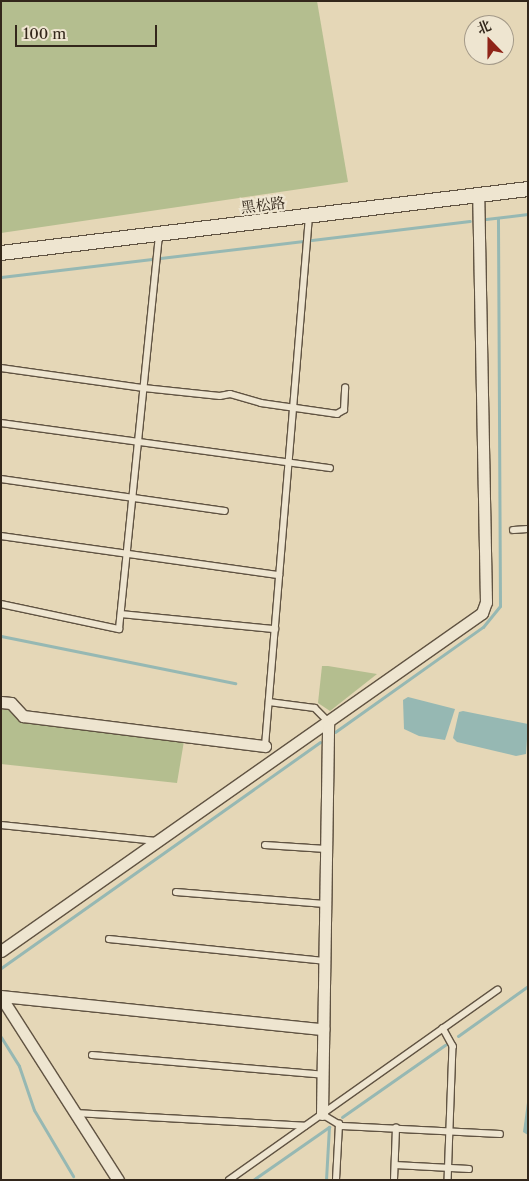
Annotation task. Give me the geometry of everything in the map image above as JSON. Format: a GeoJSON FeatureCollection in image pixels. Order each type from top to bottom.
{"type":"FeatureCollection","features":[{"type":"Feature","properties":{"kind":"street","name":"黑松路"},"geometry":{"type":"LineString","coordinates":[[1,253],[528,189]]}},
{"type":"Feature","properties":{"kind":"street"},"geometry":{"type":"LineString","coordinates":[[1,951],[482,612],[486,602],[478,195]]}},
{"type":"Feature","properties":{"kind":"street"},"geometry":{"type":"LineString","coordinates":[[1,702],[11,703],[24,716],[265,746]]}},
{"type":"Feature","properties":{"kind":"street"},"geometry":{"type":"LineString","coordinates":[[322,1114],[328,721]]}},
{"type":"Feature","properties":{"kind":"street"},"geometry":{"type":"LineString","coordinates":[[1,996],[323,1029]]}},
{"type":"Feature","properties":{"kind":"street"},"geometry":{"type":"LineString","coordinates":[[1,996],[118,1180]]}},
{"type":"Feature","properties":{"kind":"lane"},"geometry":{"type":"LineString","coordinates":[[265,746],[309,216]]}},
{"type":"Feature","properties":{"kind":"lane"},"geometry":{"type":"LineString","coordinates":[[1,604],[120,629],[159,234]]}},
{"type":"Feature","properties":{"kind":"lane"},"geometry":{"type":"LineString","coordinates":[[1,368],[144,388],[220,396],[230,394],[294,408],[337,414],[344,410],[345,388]]}},
{"type":"Feature","properties":{"kind":"lane"},"geometry":{"type":"LineString","coordinates":[[1,422],[330,468]]}},
{"type":"Feature","properties":{"kind":"lane"},"geometry":{"type":"LineString","coordinates":[[1,479],[225,511]]}},
{"type":"Feature","properties":{"kind":"lane"},"geometry":{"type":"LineString","coordinates":[[513,530],[528,529]]}},
{"type":"Feature","properties":{"kind":"lane"},"geometry":{"type":"LineString","coordinates":[[1,536],[280,575]]}},
{"type":"Feature","properties":{"kind":"lane"},"geometry":{"type":"LineString","coordinates":[[121,614],[275,629]]}},
{"type":"Feature","properties":{"kind":"lane"},"geometry":{"type":"LineString","coordinates":[[269,702],[315,708],[328,721]]}},
{"type":"Feature","properties":{"kind":"lane"},"geometry":{"type":"LineString","coordinates":[[1,825],[157,841]]}},
{"type":"Feature","properties":{"kind":"lane"},"geometry":{"type":"LineString","coordinates":[[265,845],[326,850]]}},
{"type":"Feature","properties":{"kind":"lane"},"geometry":{"type":"LineString","coordinates":[[176,892],[325,904]]}},
{"type":"Feature","properties":{"kind":"lane"},"geometry":{"type":"LineString","coordinates":[[109,939],[324,961]]}},
{"type":"Feature","properties":{"kind":"lane"},"geometry":{"type":"LineString","coordinates":[[229,1180],[497,990]]}},
{"type":"Feature","properties":{"kind":"lane"},"geometry":{"type":"LineString","coordinates":[[443,1028],[453,1046],[448,1180]]}},
{"type":"Feature","properties":{"kind":"lane"},"geometry":{"type":"LineString","coordinates":[[92,1055],[323,1074]]}},
{"type":"Feature","properties":{"kind":"lane"},"geometry":{"type":"LineString","coordinates":[[75,1113],[305,1126]]}},
{"type":"Feature","properties":{"kind":"lane"},"geometry":{"type":"LineString","coordinates":[[322,1114],[339,1124],[500,1134]]}},
{"type":"Feature","properties":{"kind":"lane"},"geometry":{"type":"LineString","coordinates":[[336,1180],[339,1124]]}},
{"type":"Feature","properties":{"kind":"lane"},"geometry":{"type":"LineString","coordinates":[[394,1180],[396,1128]]}},
{"type":"Feature","properties":{"kind":"lane"},"geometry":{"type":"LineString","coordinates":[[395,1165],[469,1168]]}},
{"type":"Feature","properties":{"kind":"green space"},"geometry":{"type":"Polygon","coordinates":[[[1,1],[317,1],[348,182],[1,233],[1,1]]]}},
{"type":"Feature","properties":{"kind":"green space"},"geometry":{"type":"Polygon","coordinates":[[[322,666],[377,674],[330,711],[318,703],[322,666]]]}},
{"type":"Feature","properties":{"kind":"green space"},"geometry":{"type":"Polygon","coordinates":[[[1,709],[8,709],[22,722],[184,741],[177,783],[1,764],[1,709]]]}},
{"type":"Feature","properties":{"kind":"water"},"geometry":{"type":"Polygon","coordinates":[[[408,697],[455,709],[445,740],[419,736],[404,729],[403,700],[408,697]]]}},
{"type":"Feature","properties":{"kind":"water"},"geometry":{"type":"Polygon","coordinates":[[[463,711],[528,724],[526,754],[516,756],[457,742],[453,738],[459,712],[463,711]]]}},
{"type":"Feature","properties":{"kind":"water"},"geometry":{"type":"Polygon","coordinates":[[[528,1095],[528,1135],[523,1132],[528,1095]]]}},
{"type":"Feature","properties":{"kind":"waterway"},"geometry":{"type":"LineString","coordinates":[[486,219],[528,214]]}},
{"type":"Feature","properties":{"kind":"waterway"},"geometry":{"type":"LineString","coordinates":[[335,732],[483,627],[500,606],[498,218]]}},
{"type":"Feature","properties":{"kind":"waterway"},"geometry":{"type":"LineString","coordinates":[[1,277],[470,221]]}},
{"type":"Feature","properties":{"kind":"waterway"},"geometry":{"type":"LineString","coordinates":[[1,636],[235,683]]}},
{"type":"Feature","properties":{"kind":"waterway"},"geometry":{"type":"LineString","coordinates":[[1,968],[320,742]]}},
{"type":"Feature","properties":{"kind":"waterway"},"geometry":{"type":"LineString","coordinates":[[458,1036],[528,986]]}},
{"type":"Feature","properties":{"kind":"waterway"},"geometry":{"type":"LineString","coordinates":[[1,1037],[19,1066],[34,1110],[73,1176]]}},
{"type":"Feature","properties":{"kind":"waterway"},"geometry":{"type":"LineString","coordinates":[[342,1117],[445,1045]]}},
{"type":"Feature","properties":{"kind":"waterway"},"geometry":{"type":"LineString","coordinates":[[253,1180],[329,1127]]}},
{"type":"Feature","properties":{"kind":"waterway"},"geometry":{"type":"LineString","coordinates":[[326,1180],[329,1127]]}}]}
